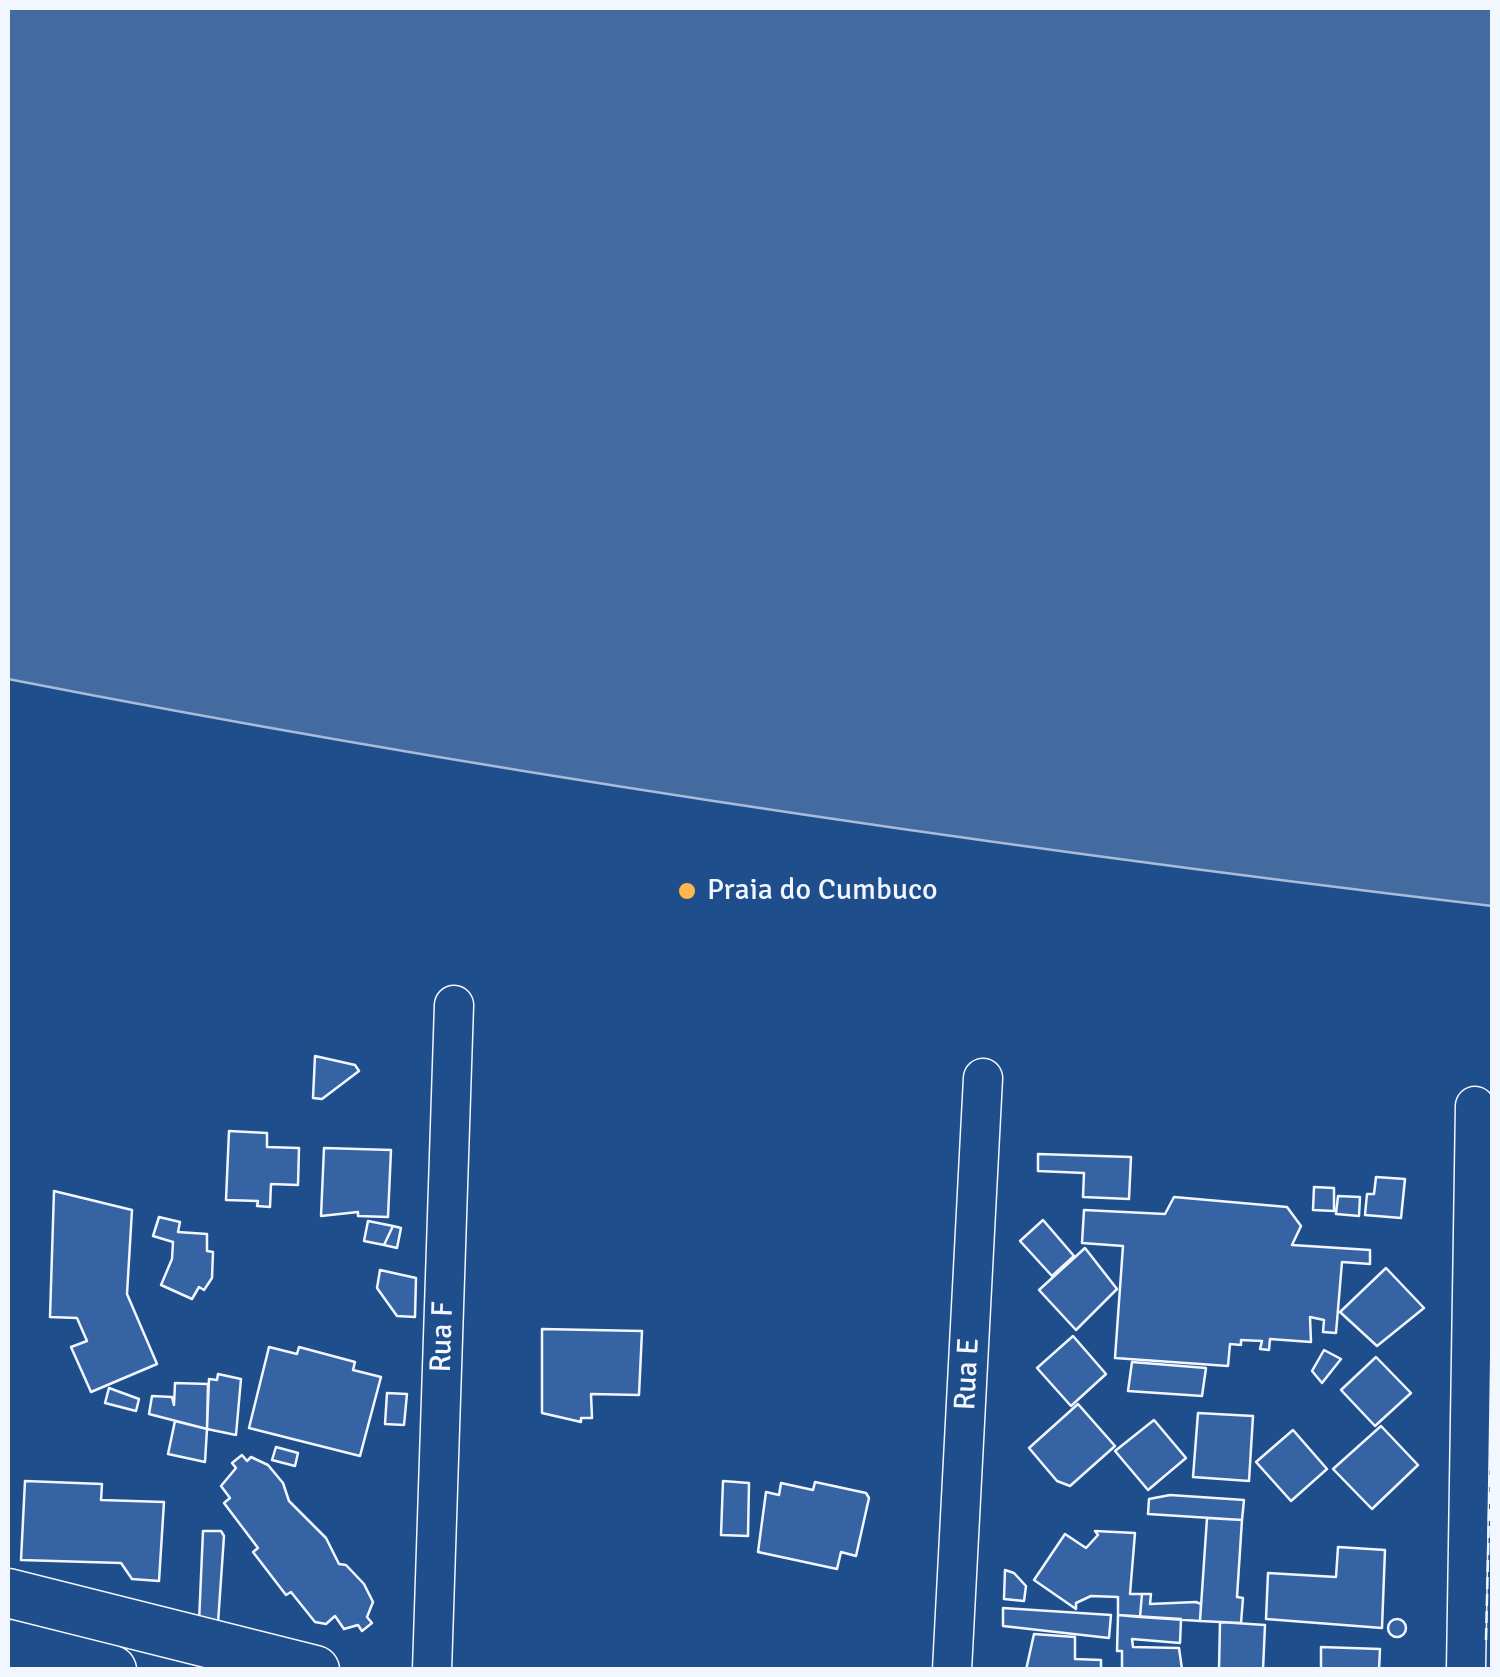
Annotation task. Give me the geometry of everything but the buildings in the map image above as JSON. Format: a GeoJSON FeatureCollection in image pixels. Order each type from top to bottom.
{"type":"FeatureCollection","features":[{"type":"Feature","properties":{"kind":"main road"},"geometry":{"type":"LineString","coordinates":[[8,1593],[315,1670]]}},
{"type":"Feature","properties":{"kind":"main road"},"geometry":{"type":"LineString","coordinates":[[8,1644],[112,1670]]}},
{"type":"Feature","properties":{"kind":"street","name":"Rua F"},"geometry":{"type":"LineString","coordinates":[[432,1670],[454,1005]]}},
{"type":"Feature","properties":{"kind":"street","name":"Rua E"},"geometry":{"type":"LineString","coordinates":[[952,1670],[983,1078]]}},
{"type":"Feature","properties":{"kind":"street"},"geometry":{"type":"LineString","coordinates":[[1466,1670],[1475,1106]]}},
{"type":"Feature","properties":{"kind":"water"},"geometry":{"type":"Polygon","coordinates":[[[8,8],[1492,8],[1492,906],[748,806],[377,747],[8,679],[8,8]]]}},
{"type":"Feature","properties":{"kind":"fence"},"geometry":{"type":"LineString","coordinates":[[1486,1640],[1492,1390]]}},
{"type":"Feature","properties":{"kind":"place","name":"Praia do Cumbuco"},"geometry":{"type":"Point","coordinates":[687,891]}}]}
